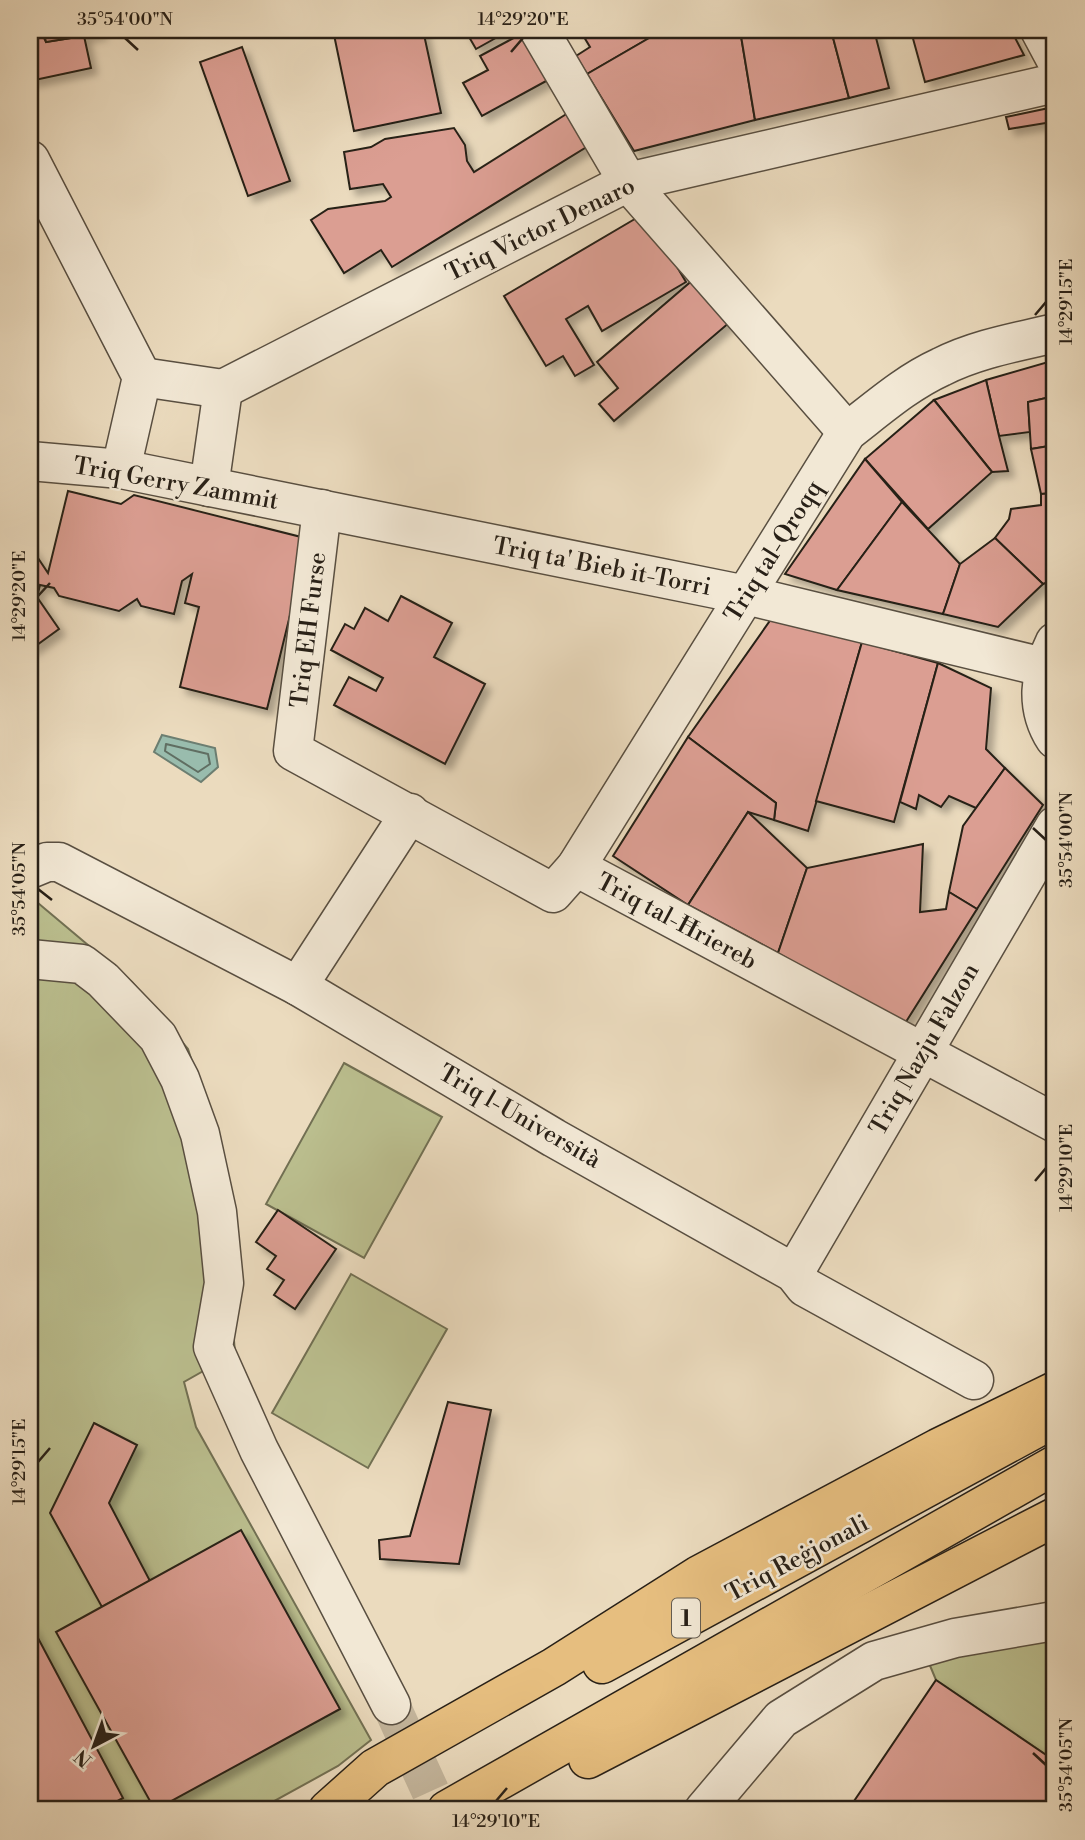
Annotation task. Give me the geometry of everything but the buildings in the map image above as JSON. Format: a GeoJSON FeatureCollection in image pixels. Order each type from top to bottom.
{"type":"FeatureCollection","features":[{"type":"Feature","properties":{"kind":"highway"},"geometry":{"type":"LineString","coordinates":[[330,1810],[375,1768],[554,1667],[699,1575],[915,1460],[1055,1391]]}},
{"type":"Feature","properties":{"kind":"highway","name":"Triq Reġjonali"},"geometry":{"type":"LineString","coordinates":[[330,1810],[1040,1426]]}},
{"type":"Feature","properties":{"kind":"highway","name":"Triq Reġjonali"},"geometry":{"type":"LineString","coordinates":[[447,1810],[1055,1465]]}},
{"type":"Feature","properties":{"kind":"highway"},"geometry":{"type":"LineString","coordinates":[[470,1810],[585,1760],[1055,1517]]}},
{"type":"Feature","properties":{"kind":"street"},"geometry":{"type":"LineString","coordinates":[[539,30],[628,182],[847,432]]}},
{"type":"Feature","properties":{"kind":"street"},"geometry":{"type":"LineString","coordinates":[[1040,30],[1055,58]]}},
{"type":"Feature","properties":{"kind":"street","name":"Triq Victor Denaro"},"geometry":{"type":"LineString","coordinates":[[223,389],[628,182],[1055,83]]}},
{"type":"Feature","properties":{"kind":"street"},"geometry":{"type":"LineString","coordinates":[[31,164],[142,377],[121,469]]}},
{"type":"Feature","properties":{"kind":"street","name":"Triq tal-Qroqq"},"geometry":{"type":"LineString","coordinates":[[576,867],[847,432],[907,386],[940,367],[975,353],[1055,333]]}},
{"type":"Feature","properties":{"kind":"street"},"geometry":{"type":"LineString","coordinates":[[142,377],[223,389],[209,486]]}},
{"type":"Feature","properties":{"kind":"street","name":"Triq Gerry Zammit"},"geometry":{"type":"LineString","coordinates":[[30,461],[121,469],[322,509]]}},
{"type":"Feature","properties":{"kind":"street","name":"Triq ta' Bieb it-Torri"},"geometry":{"type":"LineString","coordinates":[[322,509],[1049,655]]}},
{"type":"Feature","properties":{"kind":"street","name":"Triq EH Furse"},"geometry":{"type":"LineString","coordinates":[[293,751],[322,509]]}},
{"type":"Feature","properties":{"kind":"street"},"geometry":{"type":"LineString","coordinates":[[1049,655],[1040,697],[1047,727],[1055,739]]}},
{"type":"Feature","properties":{"kind":"street","name":"Triq tal-Ħriereb"},"geometry":{"type":"LineString","coordinates":[[293,751],[554,894],[576,867],[1055,1123]]}},
{"type":"Feature","properties":{"kind":"street"},"geometry":{"type":"LineString","coordinates":[[299,985],[410,813]]}},
{"type":"Feature","properties":{"kind":"street","name":"Triq Nazju Falzon"},"geometry":{"type":"LineString","coordinates":[[794,1273],[1055,825]]}},
{"type":"Feature","properties":{"kind":"street","name":"Triq l-Università"},"geometry":{"type":"LineString","coordinates":[[44,866],[299,985],[554,1138],[794,1273],[805,1287],[974,1380]]}},
{"type":"Feature","properties":{"kind":"street"},"geometry":{"type":"LineString","coordinates":[[30,959],[82,964],[103,981],[158,1037],[180,1079],[200,1134],[217,1213],[224,1283],[213,1348],[258,1450],[391,1705]]}},
{"type":"Feature","properties":{"kind":"street"},"geometry":{"type":"LineString","coordinates":[[704,1810],[781,1719],[874,1661],[954,1638],[1055,1623]]}},
{"type":"Feature","properties":{"kind":"green space"},"geometry":{"type":"Polygon","coordinates":[[[38,903],[132,982],[188,1049],[218,1143],[235,1353],[184,1382],[196,1427],[371,1740],[338,1766],[258,1810],[30,1810],[30,908],[38,903]]]}},
{"type":"Feature","properties":{"kind":"green space"},"geometry":{"type":"Polygon","coordinates":[[[344,1063],[442,1117],[364,1258],[266,1204],[344,1063]]]}},
{"type":"Feature","properties":{"kind":"green space"},"geometry":{"type":"Polygon","coordinates":[[[351,1274],[447,1329],[368,1468],[272,1413],[351,1274]]]}},
{"type":"Feature","properties":{"kind":"green space"},"geometry":{"type":"Polygon","coordinates":[[[1055,1640],[1055,1761],[936,1680],[926,1656],[1055,1640]]]}},
{"type":"Feature","properties":{"kind":"water"},"geometry":{"type":"Polygon","coordinates":[[[162,735],[215,748],[218,767],[201,782],[154,752],[162,735]]]}},
{"type":"Feature","properties":{"kind":"tunnel"},"geometry":{"type":"LineString","coordinates":[[391,1705],[439,1810]]}}]}
